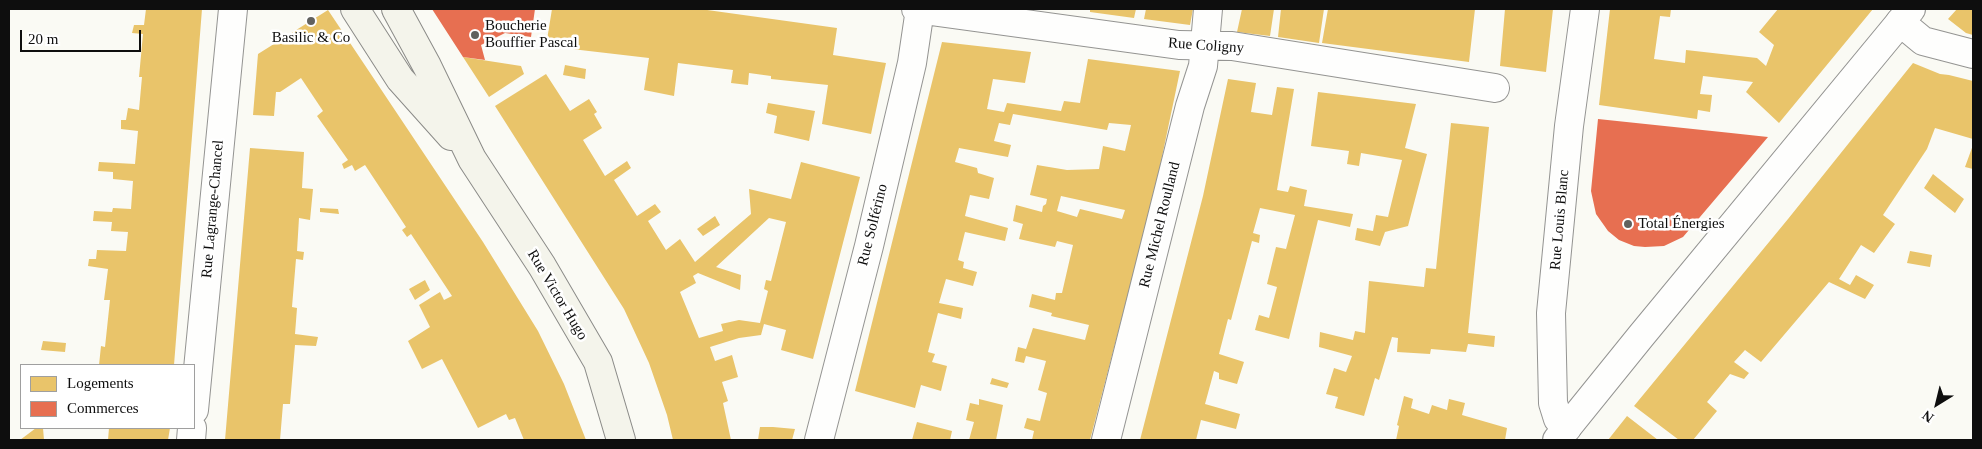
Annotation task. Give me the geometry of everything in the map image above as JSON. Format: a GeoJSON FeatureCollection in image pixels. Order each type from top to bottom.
{"type":"FeatureCollection","features":[{"type":"Feature","properties":{"kind":"main road","name":"Rue Victor Hugo"},"geometry":{"type":"LineString","coordinates":[[355,9],[400,79],[472,160]]}},
{"type":"Feature","properties":{"kind":"main road","name":"Rue Victor Hugo"},"geometry":{"type":"LineString","coordinates":[[396,9],[427,66],[472,160],[542,266],[598,362],[621,440]]}},
{"type":"Feature","properties":{"kind":"street","name":"Rue Coligny"},"geometry":{"type":"LineString","coordinates":[[918,9],[1179,45],[1232,46],[1495,88]]}},
{"type":"Feature","properties":{"kind":"street","name":"Rue Solférino"},"geometry":{"type":"LineString","coordinates":[[819,440],[869,246],[912,63],[918,9]]}},
{"type":"Feature","properties":{"kind":"street","name":"Rue Michel Roulland"},"geometry":{"type":"LineString","coordinates":[[1106,440],[1190,106],[1203,66],[1208,9]]}},
{"type":"Feature","properties":{"kind":"street","name":"Rue Louis Blanc"},"geometry":{"type":"LineString","coordinates":[[1562,434],[1553,403],[1551,313],[1569,126],[1585,9]]}},
{"type":"Feature","properties":{"kind":"street","name":"Rue Lagrange-Chancel"},"geometry":{"type":"LineString","coordinates":[[195,400],[234,13]]}},
{"type":"Feature","properties":{"kind":"street"},"geometry":{"type":"LineString","coordinates":[[1562,434],[1906,16],[1923,41],[1973,54]]}},
{"type":"Feature","properties":{"kind":"building: Logements"},"geometry":{"type":"Polygon","coordinates":[[[146,9],[202,9],[174,364],[99,364],[101,346],[105,347],[110,300],[104,300],[108,269],[88,266],[89,259],[96,259],[97,250],[126,251],[128,232],[111,231],[112,222],[93,221],[94,211],[112,212],[113,208],[131,209],[133,181],[113,179],[113,172],[98,171],[99,162],[135,164],[138,131],[121,129],[121,120],[126,120],[128,108],[139,110],[142,77],[139,77],[143,34],[132,33],[134,25],[144,25],[146,9]]]}},
{"type":"Feature","properties":{"kind":"building: Logements"},"geometry":{"type":"Polygon","coordinates":[[[552,9],[700,9],[837,28],[833,55],[886,63],[871,134],[822,124],[828,85],[771,79],[771,76],[749,73],[748,85],[731,83],[733,70],[678,63],[674,96],[644,90],[649,58],[546,46],[552,9]]]}},
{"type":"Feature","properties":{"kind":"building: Logements"},"geometry":{"type":"Polygon","coordinates":[[[1090,9],[1136,9],[1134,18],[1090,12],[1090,9]]]}},
{"type":"Feature","properties":{"kind":"building: Logements"},"geometry":{"type":"Polygon","coordinates":[[[1146,9],[1193,9],[1190,25],[1144,19],[1146,9]]]}},
{"type":"Feature","properties":{"kind":"building: Logements"},"geometry":{"type":"Polygon","coordinates":[[[1242,9],[1274,9],[1270,36],[1237,32],[1242,9]]]}},
{"type":"Feature","properties":{"kind":"building: Logements"},"geometry":{"type":"Polygon","coordinates":[[[1281,9],[1324,9],[1319,43],[1278,37],[1281,9]]]}},
{"type":"Feature","properties":{"kind":"building: Logements"},"geometry":{"type":"Polygon","coordinates":[[[1328,9],[1475,9],[1469,62],[1322,43],[1328,9]]]}},
{"type":"Feature","properties":{"kind":"building: Logements"},"geometry":{"type":"Polygon","coordinates":[[[1505,9],[1553,9],[1546,72],[1500,66],[1505,9]]]}},
{"type":"Feature","properties":{"kind":"building: Logements"},"geometry":{"type":"Polygon","coordinates":[[[1610,9],[1671,9],[1670,17],[1660,16],[1654,59],[1685,63],[1686,50],[1757,58],[1766,66],[1774,45],[1759,32],[1778,9],[1873,9],[1779,123],[1746,92],[1753,82],[1703,76],[1700,94],[1712,95],[1710,112],[1698,110],[1697,119],[1599,105],[1610,9]]]}},
{"type":"Feature","properties":{"kind":"building: Logements"},"geometry":{"type":"Polygon","coordinates":[[[1957,9],[1973,9],[1973,35],[1966,33],[1948,19],[1957,9]]]}},
{"type":"Feature","properties":{"kind":"building: Logements"},"geometry":{"type":"Polygon","coordinates":[[[328,10],[483,242],[538,331],[564,384],[586,440],[524,440],[515,418],[509,420],[506,414],[478,428],[442,359],[422,369],[408,341],[430,327],[419,305],[440,292],[444,300],[452,296],[411,234],[407,237],[402,230],[406,227],[365,165],[355,171],[352,165],[344,169],[342,164],[348,160],[317,116],[323,111],[301,78],[280,92],[276,92],[274,116],[253,115],[258,54],[328,10]]]}},
{"type":"Feature","properties":{"kind":"building: Logements"},"geometry":{"type":"Polygon","coordinates":[[[942,42],[1031,52],[1025,83],[993,79],[987,109],[1004,112],[1007,103],[1061,111],[1064,101],[1080,103],[1088,59],[1180,71],[1155,190],[1090,440],[1032,440],[1034,431],[1024,428],[1027,418],[1040,421],[1047,393],[1038,390],[1046,361],[1026,356],[1024,363],[1015,361],[1018,347],[1026,349],[1033,328],[1085,340],[1089,325],[1051,316],[1052,313],[1029,307],[1032,294],[1055,300],[1056,293],[1062,293],[1073,245],[1057,241],[1055,247],[1019,239],[1023,224],[1013,221],[1016,205],[1042,212],[1043,206],[1046,204],[1047,199],[1030,195],[1037,165],[1067,170],[1099,169],[1103,146],[1125,151],[1131,125],[1109,123],[1107,130],[1013,114],[1010,125],[999,123],[994,141],[1011,145],[1008,157],[959,148],[955,162],[977,168],[978,173],[994,178],[989,199],[970,195],[965,216],[1008,228],[1005,241],[965,232],[958,260],[964,262],[963,268],[977,272],[973,286],[946,279],[939,303],[963,308],[961,319],[938,313],[928,352],[935,354],[932,362],[947,366],[941,391],[921,385],[915,408],[855,391],[942,42]],[[1061,196],[1057,211],[1077,217],[1080,209],[1122,219],[1125,210],[1061,196]]]}},
{"type":"Feature","properties":{"kind":"building: Logements"},"geometry":{"type":"Polygon","coordinates":[[[463,57],[521,66],[524,74],[489,97],[463,57]]]}},
{"type":"Feature","properties":{"kind":"building: Logements"},"geometry":{"type":"Polygon","coordinates":[[[1913,63],[1940,74],[1973,81],[1973,139],[1935,128],[1927,149],[1883,215],[1895,224],[1874,253],[1861,245],[1839,279],[1850,285],[1856,275],[1874,285],[1865,299],[1829,282],[1761,362],[1745,350],[1734,362],[1749,373],[1744,379],[1730,374],[1707,402],[1717,411],[1693,440],[1679,440],[1634,406],[1913,63]]]}},
{"type":"Feature","properties":{"kind":"building: Logements"},"geometry":{"type":"Polygon","coordinates":[[[565,65],[586,69],[585,79],[563,75],[565,65]]]}},
{"type":"Feature","properties":{"kind":"building: Logements"},"geometry":{"type":"Polygon","coordinates":[[[546,74],[570,111],[589,99],[597,112],[594,114],[602,128],[583,140],[605,176],[627,161],[631,168],[614,180],[637,216],[655,204],[661,212],[648,221],[666,250],[680,239],[695,262],[751,214],[749,189],[791,199],[801,162],[860,177],[813,359],[781,350],[786,330],[764,324],[761,335],[739,338],[710,347],[715,361],[732,355],[738,377],[722,382],[728,401],[723,403],[731,440],[673,440],[667,415],[649,363],[624,309],[495,106],[546,74]],[[769,218],[716,267],[741,275],[740,290],[698,273],[693,276],[696,283],[680,292],[699,338],[723,331],[721,324],[739,320],[760,323],[768,291],[764,289],[766,280],[771,281],[786,222],[769,218]]]}},
{"type":"Feature","properties":{"kind":"building: Logements"},"geometry":{"type":"Polygon","coordinates":[[[1228,79],[1256,83],[1251,112],[1272,115],[1277,87],[1294,89],[1277,190],[1288,192],[1290,186],[1307,190],[1304,206],[1353,214],[1350,227],[1318,220],[1289,339],[1255,330],[1259,315],[1269,318],[1277,287],[1267,284],[1276,247],[1286,249],[1295,215],[1260,208],[1253,233],[1260,235],[1259,243],[1252,241],[1231,320],[1228,319],[1219,354],[1244,362],[1237,384],[1219,379],[1219,373],[1214,371],[1205,404],[1240,414],[1236,429],[1201,420],[1196,440],[1140,440],[1203,196],[1228,79]]]}},
{"type":"Feature","properties":{"kind":"building: Logements"},"geometry":{"type":"Polygon","coordinates":[[[1318,92],[1416,104],[1405,148],[1427,154],[1408,226],[1385,232],[1380,246],[1355,240],[1357,228],[1373,231],[1376,215],[1388,217],[1402,160],[1361,153],[1359,166],[1347,164],[1349,151],[1311,146],[1318,92]]]}},
{"type":"Feature","properties":{"kind":"building: Logements"},"geometry":{"type":"Polygon","coordinates":[[[768,103],[815,111],[809,141],[774,133],[777,116],[766,113],[768,103]]]}},
{"type":"Feature","properties":{"kind":"building: Logements"},"geometry":{"type":"Polygon","coordinates":[[[1451,123],[1489,127],[1468,333],[1495,336],[1494,347],[1468,344],[1466,352],[1431,349],[1430,354],[1397,352],[1398,338],[1392,337],[1379,380],[1375,378],[1364,416],[1335,408],[1338,397],[1326,394],[1334,368],[1346,372],[1352,356],[1319,347],[1320,332],[1353,340],[1355,331],[1365,333],[1369,281],[1424,287],[1426,268],[1436,269],[1451,123]]]}},
{"type":"Feature","properties":{"kind":"building: Logements"},"geometry":{"type":"Polygon","coordinates":[[[1973,145],[1973,169],[1965,167],[1973,145]]]}},
{"type":"Feature","properties":{"kind":"building: Logements"},"geometry":{"type":"Polygon","coordinates":[[[250,148],[304,152],[302,188],[313,189],[310,220],[299,218],[297,251],[304,252],[303,260],[296,259],[292,307],[297,308],[295,334],[318,337],[316,346],[295,345],[290,404],[283,404],[280,440],[225,440],[250,148]]]}},
{"type":"Feature","properties":{"kind":"building: Logements"},"geometry":{"type":"Polygon","coordinates":[[[1933,174],[1964,199],[1955,213],[1924,188],[1933,174]]]}},
{"type":"Feature","properties":{"kind":"building: Logements"},"geometry":{"type":"Polygon","coordinates":[[[320,208],[338,209],[339,214],[320,212],[320,208]]]}},
{"type":"Feature","properties":{"kind":"building: Logements"},"geometry":{"type":"Polygon","coordinates":[[[715,216],[720,225],[703,236],[697,229],[715,216]]]}},
{"type":"Feature","properties":{"kind":"building: Logements"},"geometry":{"type":"Polygon","coordinates":[[[1910,251],[1932,255],[1930,267],[1907,263],[1910,251]]]}},
{"type":"Feature","properties":{"kind":"building: Logements"},"geometry":{"type":"Polygon","coordinates":[[[425,280],[430,290],[415,300],[409,289],[425,280]]]}},
{"type":"Feature","properties":{"kind":"building: Logements"},"geometry":{"type":"Polygon","coordinates":[[[43,341],[66,343],[65,352],[41,350],[43,341]]]}},
{"type":"Feature","properties":{"kind":"building: Logements"},"geometry":{"type":"Polygon","coordinates":[[[992,378],[1009,383],[1007,388],[990,384],[992,378]]]}},
{"type":"Feature","properties":{"kind":"building: Logements"},"geometry":{"type":"Polygon","coordinates":[[[1404,396],[1413,399],[1411,408],[1429,414],[1432,405],[1447,410],[1449,399],[1465,403],[1462,415],[1507,428],[1505,440],[1396,440],[1399,426],[1397,425],[1404,396]]]}},
{"type":"Feature","properties":{"kind":"building: Logements"},"geometry":{"type":"Polygon","coordinates":[[[979,399],[1003,405],[996,440],[969,440],[974,422],[966,420],[970,403],[979,405],[979,399]]]}},
{"type":"Feature","properties":{"kind":"building: Logements"},"geometry":{"type":"Polygon","coordinates":[[[1627,416],[1658,440],[1608,440],[1627,416]]]}},
{"type":"Feature","properties":{"kind":"building: Logements"},"geometry":{"type":"Polygon","coordinates":[[[917,422],[952,431],[950,440],[912,440],[917,422]]]}},
{"type":"Feature","properties":{"kind":"building: Logements"},"geometry":{"type":"Polygon","coordinates":[[[760,427],[795,429],[792,440],[758,440],[760,427]]]}},
{"type":"Feature","properties":{"kind":"building: Logements"},"geometry":{"type":"Polygon","coordinates":[[[35,429],[43,429],[44,440],[20,440],[35,429]]]}},
{"type":"Feature","properties":{"kind":"building: Logements"},"geometry":{"type":"Polygon","coordinates":[[[109,429],[170,429],[168,440],[108,440],[109,429]]]}},
{"type":"Feature","properties":{"kind":"building: Commerces","name":"Boucherie Bouffier Pascal"},"geometry":{"type":"Polygon","coordinates":[[[432,9],[535,9],[531,37],[505,33],[481,45],[485,60],[463,57],[432,9]]]}},
{"type":"Feature","properties":{"kind":"building: Commerces"},"geometry":{"type":"Polygon","coordinates":[[[1598,119],[1768,137],[1683,237],[1664,246],[1634,246],[1619,240],[1608,231],[1596,214],[1591,191],[1598,119]]]}},
{"type":"Feature","properties":{"kind":"place","name":"Basilic & Co"},"geometry":{"type":"Point","coordinates":[311,21]}},
{"type":"Feature","properties":{"kind":"place","name":"Boucherie Bouffier Pascal"},"geometry":{"type":"Point","coordinates":[475,35]}},
{"type":"Feature","properties":{"kind":"place","name":"Total Énergies"},"geometry":{"type":"Point","coordinates":[1628,224]}}]}
